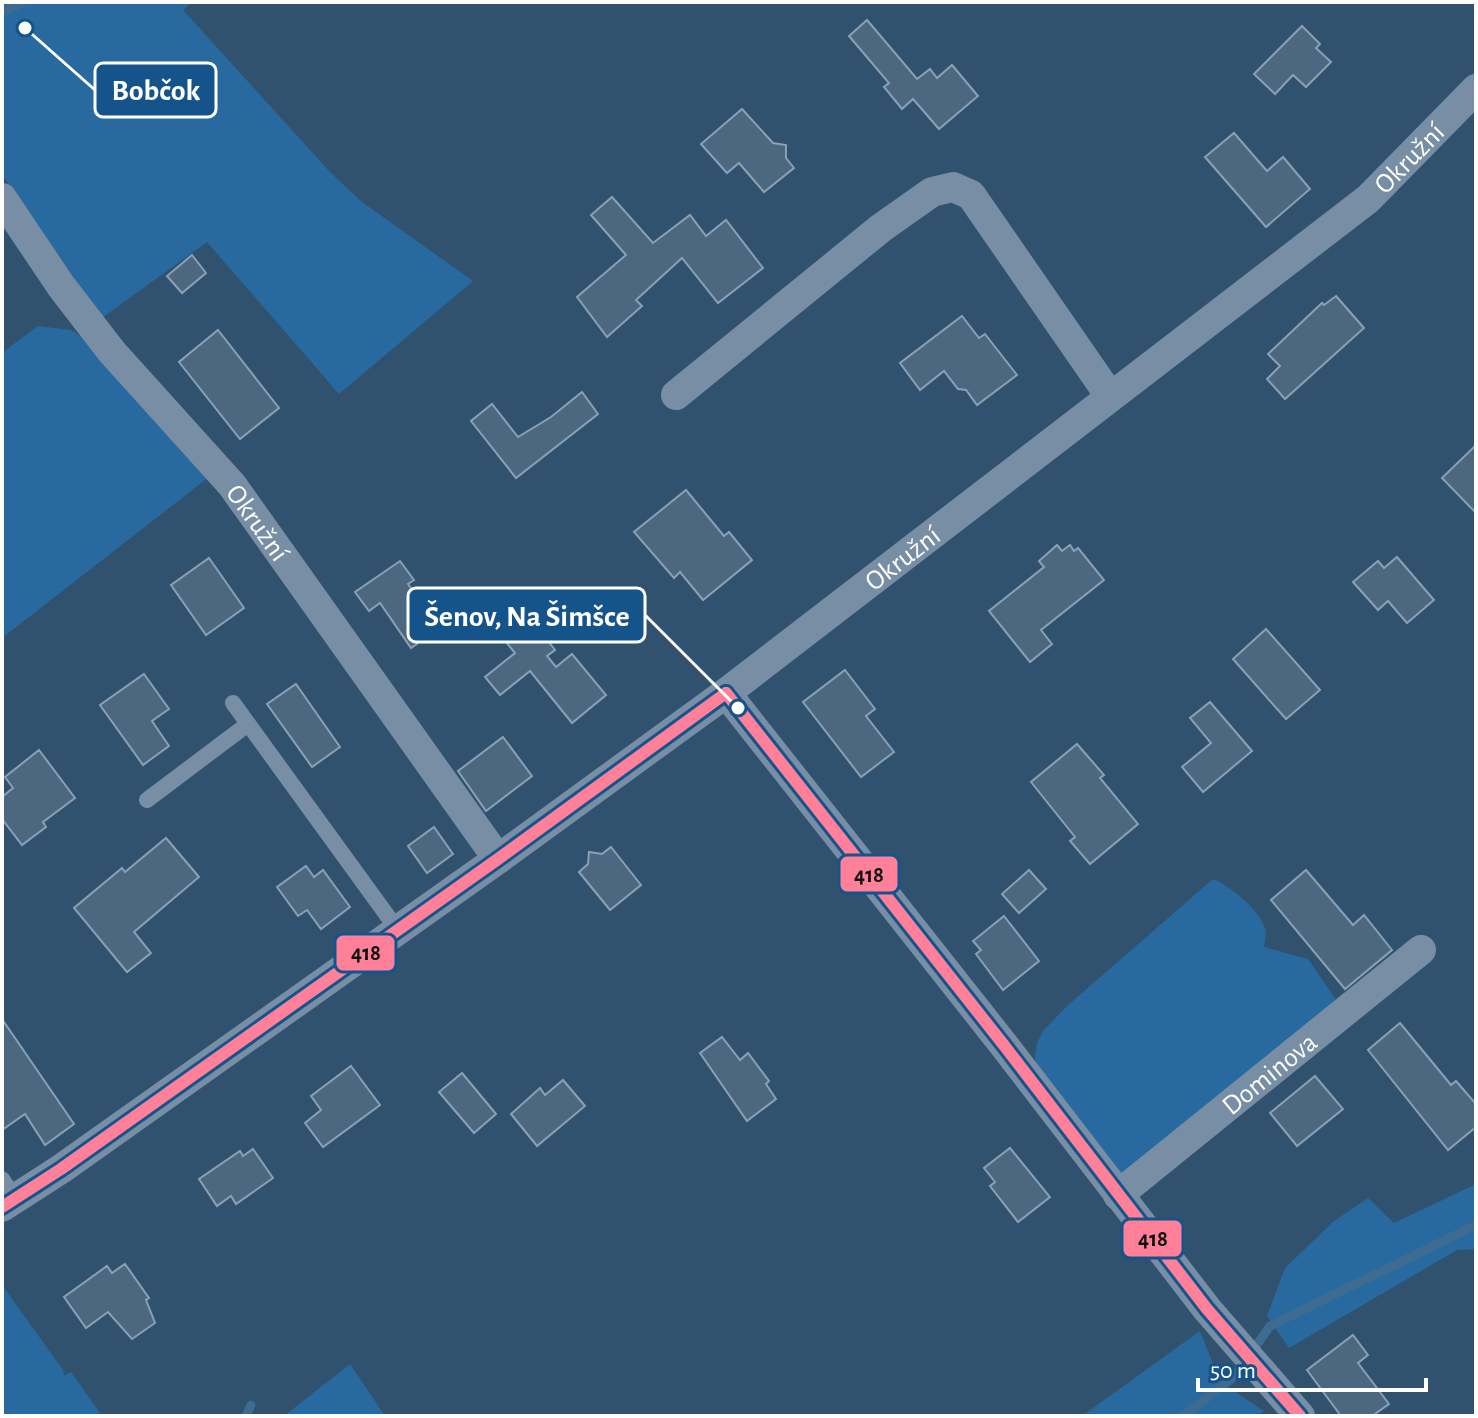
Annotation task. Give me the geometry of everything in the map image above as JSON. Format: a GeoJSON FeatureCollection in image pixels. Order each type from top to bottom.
{"type":"FeatureCollection","features":[{"type":"Feature","properties":{"kind":"street","name":"Okružní"},"geometry":{"type":"LineString","coordinates":[[6,1194],[61,1169],[726,693],[1368,199],[1476,89]]}},
{"type":"Feature","properties":{"kind":"street"},"geometry":{"type":"LineString","coordinates":[[676,395],[881,228],[932,192],[953,187],[971,195],[1110,396]]}},
{"type":"Feature","properties":{"kind":"street","name":"Okružní"},"geometry":{"type":"LineString","coordinates":[[2,198],[61,286],[112,352],[232,485],[498,859]]}},
{"type":"Feature","properties":{"kind":"street"},"geometry":{"type":"LineString","coordinates":[[726,693],[1207,1309],[1300,1416]]}},
{"type":"Feature","properties":{"kind":"street","name":"Dominova"},"geometry":{"type":"LineString","coordinates":[[1118,1195],[1421,950]]}},
{"type":"Feature","properties":{"kind":"lane"},"geometry":{"type":"LineString","coordinates":[[233,703],[397,929]]}},
{"type":"Feature","properties":{"kind":"lane"},"geometry":{"type":"LineString","coordinates":[[147,800],[248,724]]}},
{"type":"Feature","properties":{"kind":"shaded area"},"geometry":{"type":"Polygon","coordinates":[[[2,2],[192,2],[183,10],[330,172],[362,202],[473,281],[339,394],[207,242],[99,320],[2,174],[2,2]]]}},
{"type":"Feature","properties":{"kind":"shaded area"},"geometry":{"type":"Polygon","coordinates":[[[38,326],[71,330],[99,347],[209,477],[2,638],[2,353],[38,326]]]}},
{"type":"Feature","properties":{"kind":"shaded area"},"geometry":{"type":"Polygon","coordinates":[[[1213,879],[1257,913],[1266,930],[1264,947],[1308,959],[1343,1010],[1125,1178],[1106,1159],[1038,1069],[1035,1057],[1037,1043],[1043,1031],[1067,1006],[1213,879]]]}},
{"type":"Feature","properties":{"kind":"shaded area"},"geometry":{"type":"Polygon","coordinates":[[[1476,1184],[1476,1249],[1457,1250],[1289,1348],[1267,1316],[1285,1268],[1334,1221],[1368,1198],[1394,1223],[1476,1184]]]}},
{"type":"Feature","properties":{"kind":"shaded area"},"geometry":{"type":"Polygon","coordinates":[[[2,1285],[63,1370],[64,1376],[71,1372],[102,1416],[2,1416],[2,1285]]]}},
{"type":"Feature","properties":{"kind":"shaded area"},"geometry":{"type":"Polygon","coordinates":[[[1200,1331],[1220,1382],[1264,1411],[1257,1416],[1082,1416],[1200,1331]]]}},
{"type":"Feature","properties":{"kind":"shaded area"},"geometry":{"type":"Polygon","coordinates":[[[350,1364],[385,1416],[284,1416],[350,1364]]]}},
{"type":"Feature","properties":{"kind":"building"},"geometry":{"type":"Polygon","coordinates":[[[867,20],[917,79],[930,69],[937,78],[952,65],[978,96],[939,129],[913,99],[902,109],[884,87],[889,83],[849,36],[867,20]]]}},
{"type":"Feature","properties":{"kind":"building"},"geometry":{"type":"Polygon","coordinates":[[[1302,26],[1320,44],[1316,48],[1331,62],[1306,87],[1293,75],[1275,94],[1254,74],[1302,26]]]}},
{"type":"Feature","properties":{"kind":"building"},"geometry":{"type":"Polygon","coordinates":[[[742,109],[773,143],[786,145],[786,158],[794,168],[764,192],[739,163],[727,173],[701,144],[742,109]]]}},
{"type":"Feature","properties":{"kind":"building"},"geometry":{"type":"Polygon","coordinates":[[[1234,133],[1267,171],[1283,157],[1310,189],[1266,227],[1205,157],[1234,133]]]}},
{"type":"Feature","properties":{"kind":"building"},"geometry":{"type":"Polygon","coordinates":[[[612,197],[653,243],[690,215],[706,236],[726,220],[763,268],[718,303],[682,258],[636,300],[642,306],[607,337],[577,297],[626,255],[591,215],[612,197]]]}},
{"type":"Feature","properties":{"kind":"building"},"geometry":{"type":"Polygon","coordinates":[[[192,255],[206,273],[182,293],[167,276],[192,255]]]}},
{"type":"Feature","properties":{"kind":"building"},"geometry":{"type":"Polygon","coordinates":[[[1336,296],[1364,328],[1285,399],[1267,379],[1280,366],[1268,354],[1322,303],[1324,305],[1336,296]]]}},
{"type":"Feature","properties":{"kind":"building"},"geometry":{"type":"Polygon","coordinates":[[[962,316],[979,338],[985,334],[1017,375],[977,405],[966,390],[958,389],[944,371],[920,390],[900,363],[962,316]]]}},
{"type":"Feature","properties":{"kind":"building"},"geometry":{"type":"Polygon","coordinates":[[[218,330],[279,408],[240,439],[179,362],[218,330]]]}},
{"type":"Feature","properties":{"kind":"building"},"geometry":{"type":"Polygon","coordinates":[[[582,392],[598,414],[516,478],[471,421],[492,404],[518,437],[551,417],[582,392]]]}},
{"type":"Feature","properties":{"kind":"building"},"geometry":{"type":"Polygon","coordinates":[[[1476,445],[1476,513],[1442,478],[1476,445]]]}},
{"type":"Feature","properties":{"kind":"building"},"geometry":{"type":"Polygon","coordinates":[[[686,490],[724,536],[729,532],[752,560],[703,600],[680,572],[674,578],[634,532],[686,490]]]}},
{"type":"Feature","properties":{"kind":"building"},"geometry":{"type":"Polygon","coordinates":[[[1057,545],[1062,551],[1070,545],[1074,551],[1078,548],[1104,580],[1041,630],[1052,644],[1030,662],[989,611],[1044,567],[1039,561],[1057,545]]]}},
{"type":"Feature","properties":{"kind":"building"},"geometry":{"type":"Polygon","coordinates":[[[1397,557],[1434,600],[1407,623],[1388,601],[1378,610],[1353,582],[1378,561],[1384,568],[1397,557]]]}},
{"type":"Feature","properties":{"kind":"building"},"geometry":{"type":"Polygon","coordinates":[[[209,558],[244,608],[206,635],[171,585],[209,558]]]}},
{"type":"Feature","properties":{"kind":"building"},"geometry":{"type":"Polygon","coordinates":[[[400,561],[414,580],[408,584],[430,614],[425,617],[435,631],[411,648],[380,603],[369,611],[355,592],[400,561]]]}},
{"type":"Feature","properties":{"kind":"building"},"geometry":{"type":"Polygon","coordinates":[[[523,628],[532,639],[541,632],[555,650],[547,656],[556,667],[572,654],[606,695],[572,723],[530,671],[500,695],[485,677],[515,653],[506,642],[523,628]]]}},
{"type":"Feature","properties":{"kind":"building"},"geometry":{"type":"Polygon","coordinates":[[[1266,629],[1320,690],[1286,719],[1233,659],[1266,629]]]}},
{"type":"Feature","properties":{"kind":"building"},"geometry":{"type":"Polygon","coordinates":[[[845,670],[875,709],[866,716],[894,752],[861,777],[803,702],[845,670]]]}},
{"type":"Feature","properties":{"kind":"building"},"geometry":{"type":"Polygon","coordinates":[[[144,674],[169,709],[152,721],[169,746],[143,765],[100,705],[144,674]]]}},
{"type":"Feature","properties":{"kind":"building"},"geometry":{"type":"Polygon","coordinates":[[[296,684],[340,747],[312,767],[267,704],[296,684]]]}},
{"type":"Feature","properties":{"kind":"building"},"geometry":{"type":"Polygon","coordinates":[[[1210,702],[1252,751],[1203,792],[1182,767],[1211,743],[1190,718],[1210,702]]]}},
{"type":"Feature","properties":{"kind":"building"},"geometry":{"type":"Polygon","coordinates":[[[503,737],[532,776],[486,811],[458,771],[503,737]]]}},
{"type":"Feature","properties":{"kind":"building"},"geometry":{"type":"Polygon","coordinates":[[[1077,744],[1104,775],[1100,778],[1138,824],[1090,864],[1070,841],[1075,837],[1031,782],[1077,744]]]}},
{"type":"Feature","properties":{"kind":"building"},"geometry":{"type":"Polygon","coordinates":[[[39,750],[75,798],[43,822],[46,827],[22,845],[2,819],[2,797],[13,788],[5,777],[39,750]]]}},
{"type":"Feature","properties":{"kind":"building"},"geometry":{"type":"Polygon","coordinates":[[[434,827],[453,854],[427,873],[408,846],[434,827]]]}},
{"type":"Feature","properties":{"kind":"building"},"geometry":{"type":"Polygon","coordinates":[[[166,838],[199,877],[134,932],[151,953],[127,972],[74,908],[122,868],[125,872],[166,838]]]}},
{"type":"Feature","properties":{"kind":"building"},"geometry":{"type":"Polygon","coordinates":[[[611,847],[641,885],[610,910],[579,872],[588,864],[589,852],[602,854],[611,847]]]}},
{"type":"Feature","properties":{"kind":"building"},"geometry":{"type":"Polygon","coordinates":[[[306,866],[314,877],[323,870],[350,907],[321,929],[307,910],[298,916],[277,887],[306,866]]]}},
{"type":"Feature","properties":{"kind":"building"},"geometry":{"type":"Polygon","coordinates":[[[1029,870],[1046,889],[1019,913],[1002,894],[1029,870]]]}},
{"type":"Feature","properties":{"kind":"building"},"geometry":{"type":"Polygon","coordinates":[[[1306,870],[1353,925],[1364,915],[1392,950],[1345,989],[1271,900],[1306,870]]]}},
{"type":"Feature","properties":{"kind":"building"},"geometry":{"type":"Polygon","coordinates":[[[1004,916],[1039,961],[1003,990],[976,954],[981,950],[973,941],[1004,916]]]}},
{"type":"Feature","properties":{"kind":"building"},"geometry":{"type":"Polygon","coordinates":[[[2,1019],[74,1124],[45,1145],[25,1114],[2,1130],[2,1019]]]}},
{"type":"Feature","properties":{"kind":"building"},"geometry":{"type":"Polygon","coordinates":[[[1400,1023],[1451,1085],[1456,1081],[1476,1104],[1476,1127],[1448,1150],[1368,1050],[1400,1023]]]}},
{"type":"Feature","properties":{"kind":"building"},"geometry":{"type":"Polygon","coordinates":[[[722,1037],[740,1060],[748,1053],[769,1081],[766,1084],[776,1099],[747,1121],[700,1053],[722,1037]]]}},
{"type":"Feature","properties":{"kind":"building"},"geometry":{"type":"Polygon","coordinates":[[[351,1066],[380,1105],[323,1147],[305,1123],[321,1110],[311,1096],[351,1066]]]}},
{"type":"Feature","properties":{"kind":"building"},"geometry":{"type":"Polygon","coordinates":[[[462,1073],[496,1114],[474,1133],[439,1092],[462,1073]]]}},
{"type":"Feature","properties":{"kind":"building"},"geometry":{"type":"Polygon","coordinates":[[[1315,1076],[1343,1109],[1297,1146],[1270,1113],[1315,1076]]]}},
{"type":"Feature","properties":{"kind":"building"},"geometry":{"type":"Polygon","coordinates":[[[563,1080],[585,1106],[537,1146],[511,1114],[540,1088],[545,1095],[563,1080]]]}},
{"type":"Feature","properties":{"kind":"building"},"geometry":{"type":"Polygon","coordinates":[[[1010,1148],[1050,1197],[1018,1222],[990,1186],[995,1182],[984,1168],[1010,1148]]]}},
{"type":"Feature","properties":{"kind":"building"},"geometry":{"type":"Polygon","coordinates":[[[253,1149],[273,1178],[236,1204],[231,1196],[217,1206],[199,1179],[240,1151],[243,1156],[253,1149]]]}},
{"type":"Feature","properties":{"kind":"building"},"geometry":{"type":"Polygon","coordinates":[[[125,1264],[149,1298],[146,1300],[155,1323],[132,1339],[108,1312],[86,1328],[64,1297],[107,1266],[112,1273],[125,1264]]]}},
{"type":"Feature","properties":{"kind":"building"},"geometry":{"type":"Polygon","coordinates":[[[1353,1335],[1368,1355],[1358,1363],[1389,1404],[1372,1416],[1341,1416],[1307,1370],[1353,1335]]]}},
{"type":"Feature","properties":{"kind":"waterway"},"geometry":{"type":"LineString","coordinates":[[2,12],[23,2]]}},
{"type":"Feature","properties":{"kind":"waterway"},"geometry":{"type":"LineString","coordinates":[[1183,1416],[1234,1377],[1270,1326],[1476,1225]]}},
{"type":"Feature","properties":{"kind":"waterway"},"geometry":{"type":"LineString","coordinates":[[246,1416],[251,1405]]}},
{"type":"Feature","properties":{"kind":"transit line","name":"418"},"geometry":{"type":"LineString","coordinates":[[726,693],[1207,1309],[1300,1416]]}},
{"type":"Feature","properties":{"kind":"transit line","name":"418"},"geometry":{"type":"LineString","coordinates":[[2,1207],[61,1169],[498,859],[726,693]]}},
{"type":"Feature","properties":{"kind":"place","name":"Bobčok"},"geometry":{"type":"Point","coordinates":[25,28]}},
{"type":"Feature","properties":{"kind":"place","name":"Šenov, Na Šimšce"},"geometry":{"type":"Point","coordinates":[738,708]}}]}
